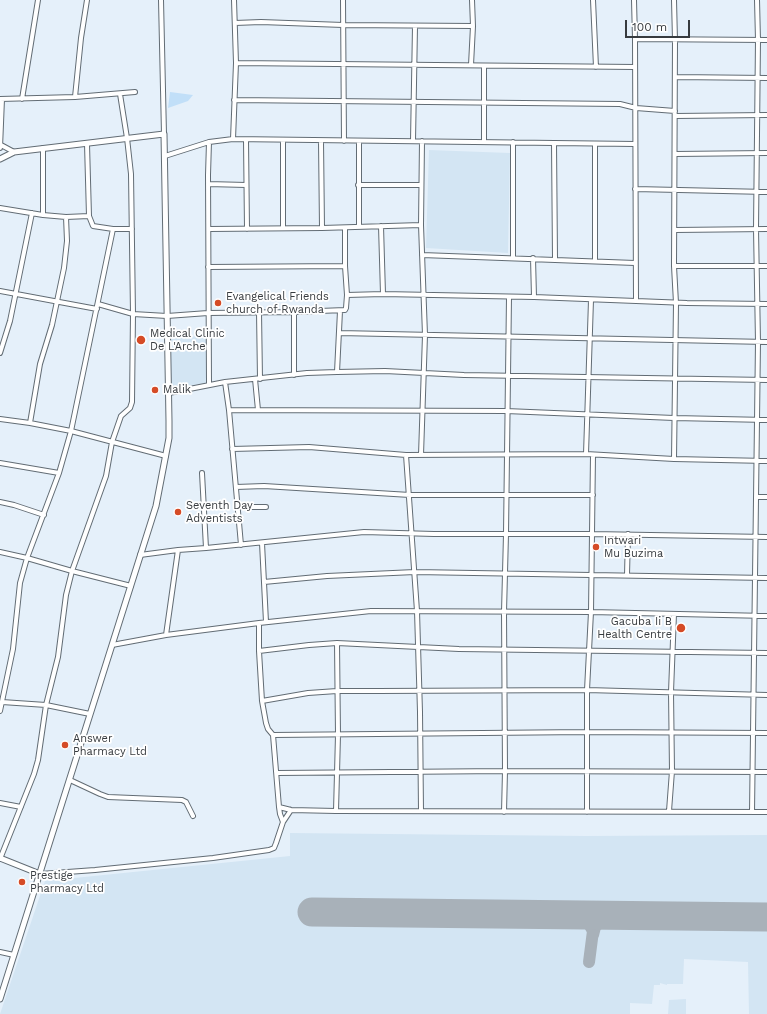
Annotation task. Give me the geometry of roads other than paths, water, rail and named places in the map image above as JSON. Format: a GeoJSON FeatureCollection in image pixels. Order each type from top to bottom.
{"type":"FeatureCollection","features":[{"type":"Feature","properties":{"kind":"street"},"geometry":{"type":"LineString","coordinates":[[22,99],[38,0]]}},
{"type":"Feature","properties":{"kind":"street"},"geometry":{"type":"LineString","coordinates":[[75,97],[81,38],[87,0]]}},
{"type":"Feature","properties":{"kind":"street"},"geometry":{"type":"LineString","coordinates":[[0,999],[156,506],[169,438],[161,0]]}},
{"type":"Feature","properties":{"kind":"street"},"geometry":{"type":"LineString","coordinates":[[233,139],[236,62],[234,0]]}},
{"type":"Feature","properties":{"kind":"street"},"geometry":{"type":"LineString","coordinates":[[343,0],[344,141]]}},
{"type":"Feature","properties":{"kind":"street"},"geometry":{"type":"LineString","coordinates":[[471,65],[473,26],[472,0]]}},
{"type":"Feature","properties":{"kind":"street"},"geometry":{"type":"LineString","coordinates":[[593,0],[596,67]]}},
{"type":"Feature","properties":{"kind":"street"},"geometry":{"type":"LineString","coordinates":[[634,0],[636,108],[636,301]]}},
{"type":"Feature","properties":{"kind":"street"},"geometry":{"type":"LineString","coordinates":[[674,0],[676,40],[674,266],[676,302],[674,459]]}},
{"type":"Feature","properties":{"kind":"street"},"geometry":{"type":"LineString","coordinates":[[752,812],[758,342],[756,266],[758,78],[757,0]]}},
{"type":"Feature","properties":{"kind":"street"},"geometry":{"type":"LineString","coordinates":[[235,23],[269,22],[343,25],[473,26]]}},
{"type":"Feature","properties":{"kind":"street"},"geometry":{"type":"LineString","coordinates":[[413,141],[415,26]]}},
{"type":"Feature","properties":{"kind":"street"},"geometry":{"type":"LineString","coordinates":[[635,39],[767,40]]}},
{"type":"Feature","properties":{"kind":"street"},"geometry":{"type":"LineString","coordinates":[[236,62],[635,67]]}},
{"type":"Feature","properties":{"kind":"street"},"geometry":{"type":"LineString","coordinates":[[484,66],[484,142]]}},
{"type":"Feature","properties":{"kind":"street"},"geometry":{"type":"LineString","coordinates":[[675,77],[767,78]]}},
{"type":"Feature","properties":{"kind":"street"},"geometry":{"type":"LineString","coordinates":[[14,152],[0,146],[1,99],[75,97],[135,92]]}},
{"type":"Feature","properties":{"kind":"street"},"geometry":{"type":"LineString","coordinates":[[120,94],[131,174],[133,314],[132,402],[130,408],[121,416],[112,442],[106,476],[72,571],[66,595],[58,657],[46,705],[38,760],[0,858],[40,874],[206,859],[269,850],[274,848],[283,822],[291,810]]}},
{"type":"Feature","properties":{"kind":"street"},"geometry":{"type":"LineString","coordinates":[[234,100],[620,104],[636,108],[675,110]]}},
{"type":"Feature","properties":{"kind":"street"},"geometry":{"type":"LineString","coordinates":[[675,116],[767,115]]}},
{"type":"Feature","properties":{"kind":"street"},"geometry":{"type":"LineString","coordinates":[[0,159],[14,152],[164,134]]}},
{"type":"Feature","properties":{"kind":"street"},"geometry":{"type":"LineString","coordinates":[[165,156],[209,142],[233,139],[635,144]]}},
{"type":"Feature","properties":{"kind":"street"},"geometry":{"type":"LineString","coordinates":[[246,140],[247,229]]}},
{"type":"Feature","properties":{"kind":"street"},"geometry":{"type":"LineString","coordinates":[[283,228],[284,140]]}},
{"type":"Feature","properties":{"kind":"street"},"geometry":{"type":"LineString","coordinates":[[321,141],[322,228]]}},
{"type":"Feature","properties":{"kind":"street"},"geometry":{"type":"LineString","coordinates":[[358,141],[359,226]]}},
{"type":"Feature","properties":{"kind":"street"},"geometry":{"type":"LineString","coordinates":[[421,455],[425,335],[421,225],[422,141]]}},
{"type":"Feature","properties":{"kind":"street"},"geometry":{"type":"LineString","coordinates":[[209,142],[209,385]]}},
{"type":"Feature","properties":{"kind":"street"},"geometry":{"type":"LineString","coordinates":[[512,257],[513,142]]}},
{"type":"Feature","properties":{"kind":"street"},"geometry":{"type":"LineString","coordinates":[[554,143],[555,259]]}},
{"type":"Feature","properties":{"kind":"street"},"geometry":{"type":"LineString","coordinates":[[87,144],[89,216],[93,226],[113,229],[132,229]]}},
{"type":"Feature","properties":{"kind":"street"},"geometry":{"type":"LineString","coordinates":[[595,144],[595,261]]}},
{"type":"Feature","properties":{"kind":"street"},"geometry":{"type":"LineString","coordinates":[[43,148],[43,214]]}},
{"type":"Feature","properties":{"kind":"street"},"geometry":{"type":"LineString","coordinates":[[675,154],[767,153]]}},
{"type":"Feature","properties":{"kind":"street"},"geometry":{"type":"LineString","coordinates":[[208,184],[246,184]]}},
{"type":"Feature","properties":{"kind":"street"},"geometry":{"type":"LineString","coordinates":[[358,185],[421,185]]}},
{"type":"Feature","properties":{"kind":"street"},"geometry":{"type":"LineString","coordinates":[[635,189],[767,192]]}},
{"type":"Feature","properties":{"kind":"street"},"geometry":{"type":"LineString","coordinates":[[0,208],[66,217],[89,216]]}},
{"type":"Feature","properties":{"kind":"street"},"geometry":{"type":"LineString","coordinates":[[0,353],[16,294],[32,213]]}},
{"type":"Feature","properties":{"kind":"street"},"geometry":{"type":"LineString","coordinates":[[30,423],[39,369],[52,325],[64,268],[67,241],[66,217]]}},
{"type":"Feature","properties":{"kind":"street"},"geometry":{"type":"LineString","coordinates":[[208,229],[345,228],[359,226],[421,225]]}},
{"type":"Feature","properties":{"kind":"street"},"geometry":{"type":"LineString","coordinates":[[381,226],[383,294]]}},
{"type":"Feature","properties":{"kind":"street"},"geometry":{"type":"LineString","coordinates":[[0,291],[57,301],[98,306],[133,314],[167,316],[208,313],[340,311],[345,310],[346,308],[347,295],[344,266],[345,228]]}},
{"type":"Feature","properties":{"kind":"street"},"geometry":{"type":"LineString","coordinates":[[0,711],[13,649],[20,583],[27,558],[59,473],[71,432],[113,229]]}},
{"type":"Feature","properties":{"kind":"street"},"geometry":{"type":"LineString","coordinates":[[675,230],[767,229]]}},
{"type":"Feature","properties":{"kind":"street"},"geometry":{"type":"LineString","coordinates":[[422,255],[512,257],[635,263]]}},
{"type":"Feature","properties":{"kind":"street"},"geometry":{"type":"LineString","coordinates":[[534,258],[534,297]]}},
{"type":"Feature","properties":{"kind":"street"},"geometry":{"type":"LineString","coordinates":[[208,267],[344,266]]}},
{"type":"Feature","properties":{"kind":"street"},"geometry":{"type":"LineString","coordinates":[[674,266],[767,266]]}},
{"type":"Feature","properties":{"kind":"street"},"geometry":{"type":"LineString","coordinates":[[347,295],[383,294],[534,297],[591,300],[767,304]]}},
{"type":"Feature","properties":{"kind":"street"},"geometry":{"type":"LineString","coordinates":[[504,812],[504,612],[509,297]]}},
{"type":"Feature","properties":{"kind":"street"},"geometry":{"type":"LineString","coordinates":[[586,454],[591,300]]}},
{"type":"Feature","properties":{"kind":"street"},"geometry":{"type":"LineString","coordinates":[[337,372],[340,311]]}},
{"type":"Feature","properties":{"kind":"street"},"geometry":{"type":"LineString","coordinates":[[259,312],[260,379]]}},
{"type":"Feature","properties":{"kind":"street"},"geometry":{"type":"LineString","coordinates":[[294,312],[294,375]]}},
{"type":"Feature","properties":{"kind":"street"},"geometry":{"type":"LineString","coordinates":[[339,333],[767,342]]}},
{"type":"Feature","properties":{"kind":"street"},"geometry":{"type":"LineString","coordinates":[[169,393],[225,382],[337,372],[385,371],[588,377],[767,380]]}},
{"type":"Feature","properties":{"kind":"street"},"geometry":{"type":"LineString","coordinates":[[255,379],[258,410]]}},
{"type":"Feature","properties":{"kind":"street"},"geometry":{"type":"LineString","coordinates":[[225,382],[229,410],[241,545]]}},
{"type":"Feature","properties":{"kind":"street"},"geometry":{"type":"LineString","coordinates":[[229,410],[506,411],[587,415],[767,420]]}},
{"type":"Feature","properties":{"kind":"street"},"geometry":{"type":"LineString","coordinates":[[0,419],[30,423],[71,432],[166,456]]}},
{"type":"Feature","properties":{"kind":"street"},"geometry":{"type":"LineString","coordinates":[[232,449],[309,447],[406,455],[586,454],[674,459],[767,461]]}},
{"type":"Feature","properties":{"kind":"street"},"geometry":{"type":"LineString","coordinates":[[406,455],[410,495],[411,534],[415,572],[419,647],[421,811]]}},
{"type":"Feature","properties":{"kind":"street"},"geometry":{"type":"LineString","coordinates":[[587,812],[587,690],[591,612],[593,455]]}},
{"type":"Feature","properties":{"kind":"street"},"geometry":{"type":"LineString","coordinates":[[0,463],[59,473]]}},
{"type":"Feature","properties":{"kind":"street"},"geometry":{"type":"LineString","coordinates":[[202,473],[206,548]]}},
{"type":"Feature","properties":{"kind":"street"},"geometry":{"type":"LineString","coordinates":[[236,487],[264,486],[410,495],[593,495]]}},
{"type":"Feature","properties":{"kind":"street"},"geometry":{"type":"LineString","coordinates":[[756,497],[767,497]]}},
{"type":"Feature","properties":{"kind":"street"},"geometry":{"type":"LineString","coordinates":[[0,502],[44,515]]}},
{"type":"Feature","properties":{"kind":"street"},"geometry":{"type":"LineString","coordinates":[[237,508],[266,507]]}},
{"type":"Feature","properties":{"kind":"street"},"geometry":{"type":"LineString","coordinates":[[140,555],[352,533],[628,534],[767,537]]}},
{"type":"Feature","properties":{"kind":"street"},"geometry":{"type":"LineString","coordinates":[[627,576],[628,534]]}},
{"type":"Feature","properties":{"kind":"street"},"geometry":{"type":"LineString","coordinates":[[262,543],[266,622]]}},
{"type":"Feature","properties":{"kind":"street"},"geometry":{"type":"LineString","coordinates":[[166,635],[178,550]]}},
{"type":"Feature","properties":{"kind":"street"},"geometry":{"type":"LineString","coordinates":[[0,552],[131,586]]}},
{"type":"Feature","properties":{"kind":"street"},"geometry":{"type":"LineString","coordinates":[[264,582],[327,576],[415,572],[767,578]]}},
{"type":"Feature","properties":{"kind":"street"},"geometry":{"type":"LineString","coordinates":[[112,645],[166,635],[259,622],[371,611],[591,612],[767,616]]}},
{"type":"Feature","properties":{"kind":"street"},"geometry":{"type":"LineString","coordinates":[[669,811],[672,771],[671,692],[674,614]]}},
{"type":"Feature","properties":{"kind":"street"},"geometry":{"type":"LineString","coordinates":[[259,622],[262,701],[266,723],[268,729],[273,735],[279,807],[283,822]]}},
{"type":"Feature","properties":{"kind":"street"},"geometry":{"type":"LineString","coordinates":[[336,811],[338,735],[337,643]]}},
{"type":"Feature","properties":{"kind":"street"},"geometry":{"type":"LineString","coordinates":[[259,652],[309,645],[337,643],[504,650],[767,653]]}},
{"type":"Feature","properties":{"kind":"street"},"geometry":{"type":"LineString","coordinates":[[0,686],[6,688]]}},
{"type":"Feature","properties":{"kind":"street"},"geometry":{"type":"LineString","coordinates":[[262,701],[308,693],[337,691],[587,690],[767,695]]}},
{"type":"Feature","properties":{"kind":"street"},"geometry":{"type":"LineString","coordinates":[[2,702],[46,705],[90,714]]}},
{"type":"Feature","properties":{"kind":"street"},"geometry":{"type":"LineString","coordinates":[[273,735],[587,732],[767,733]]}},
{"type":"Feature","properties":{"kind":"street"},"geometry":{"type":"LineString","coordinates":[[277,773],[421,773],[505,771],[767,772]]}},
{"type":"Feature","properties":{"kind":"street"},"geometry":{"type":"LineString","coordinates":[[70,780],[100,794],[108,796],[182,800],[186,802],[193,816]]}},
{"type":"Feature","properties":{"kind":"street"},"geometry":{"type":"LineString","coordinates":[[0,803],[21,807]]}},
{"type":"Feature","properties":{"kind":"street"},"geometry":{"type":"LineString","coordinates":[[279,807],[291,810],[336,811],[767,812]]}},
{"type":"Feature","properties":{"kind":"street"},"geometry":{"type":"LineString","coordinates":[[0,952],[14,955]]}},
{"type":"Feature","properties":{"kind":"place","name":"Evangelical Friends church of Rwanda"},"geometry":{"type":"Point","coordinates":[218,303]}},
{"type":"Feature","properties":{"kind":"place","name":"Medical Clinic De L'Arche"},"geometry":{"type":"Point","coordinates":[141,340]}},
{"type":"Feature","properties":{"kind":"place","name":"Malik"},"geometry":{"type":"Point","coordinates":[155,390]}},
{"type":"Feature","properties":{"kind":"place","name":"Seventh Day Adventists"},"geometry":{"type":"Point","coordinates":[178,512]}},
{"type":"Feature","properties":{"kind":"place","name":"Intwari Mu Buzima"},"geometry":{"type":"Point","coordinates":[596,547]}},
{"type":"Feature","properties":{"kind":"place","name":"Gacuba Ii B Health Centre"},"geometry":{"type":"Point","coordinates":[681,628]}},
{"type":"Feature","properties":{"kind":"place","name":"Answer Pharmacy Ltd"},"geometry":{"type":"Point","coordinates":[65,745]}},
{"type":"Feature","properties":{"kind":"place","name":"Prestige Pharmacy Ltd"},"geometry":{"type":"Point","coordinates":[22,882]}}]}
